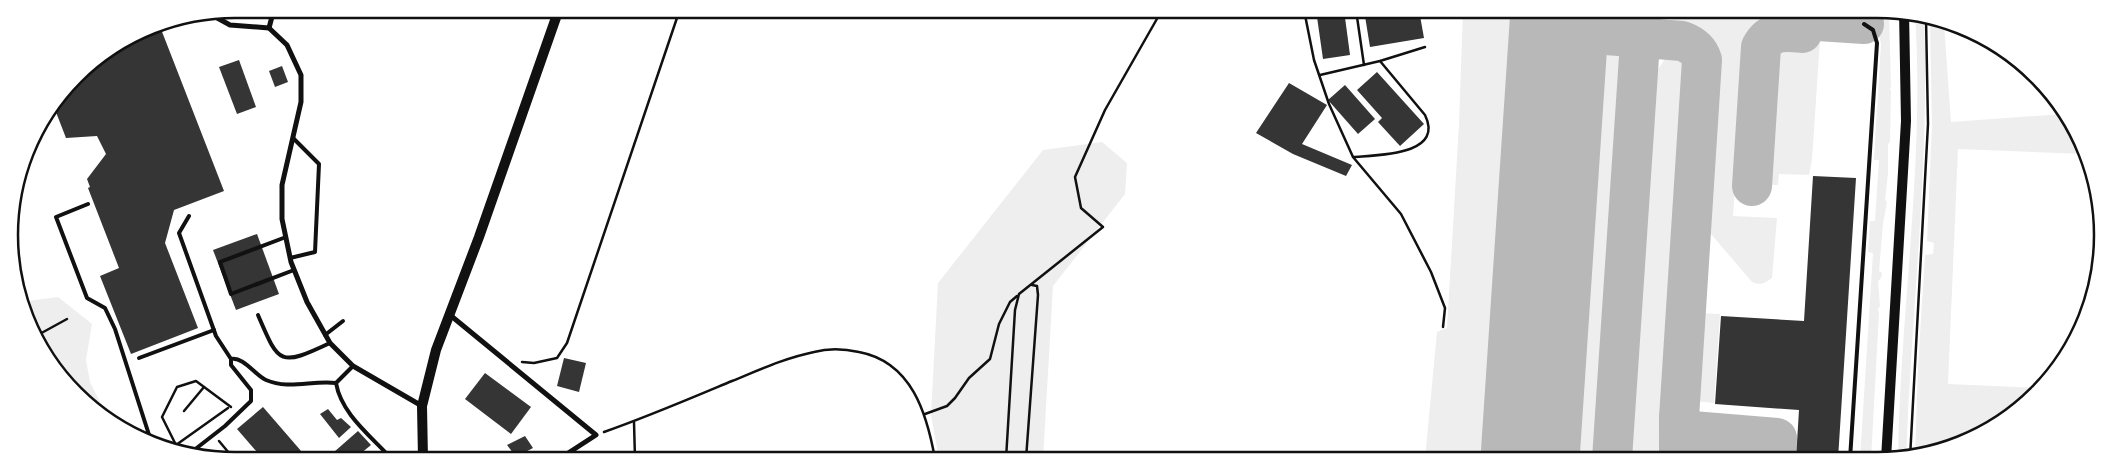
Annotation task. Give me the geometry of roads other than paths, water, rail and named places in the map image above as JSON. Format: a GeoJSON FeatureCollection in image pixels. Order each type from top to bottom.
{"type":"FeatureCollection","features":[{"type":"Feature","properties":{"kind":"main road"},"geometry":{"type":"LineString","coordinates":[[423,452],[422,406],[436,350],[556,18]]}},
{"type":"Feature","properties":{"kind":"main road"},"geometry":{"type":"LineString","coordinates":[[1886,452],[1906,121],[1904,19]]}},
{"type":"Feature","properties":{"kind":"street"},"geometry":{"type":"LineString","coordinates":[[218,18],[230,25],[269,28],[287,45],[301,75],[301,102],[282,185],[282,219],[290,258],[307,302],[330,343],[353,366],[422,406]]}},
{"type":"Feature","properties":{"kind":"street"},"geometry":{"type":"LineString","coordinates":[[269,28],[272,18]]}},
{"type":"Feature","properties":{"kind":"street"},"geometry":{"type":"LineString","coordinates":[[450,315],[596,435],[570,452]]}},
{"type":"Feature","properties":{"kind":"lane"},"geometry":{"type":"LineString","coordinates":[[1850,452],[1877,43],[1872,30],[1864,24]]}},
{"type":"Feature","properties":{"kind":"lane"},"geometry":{"type":"LineString","coordinates":[[290,258],[315,252],[319,164],[293,138]]}},
{"type":"Feature","properties":{"kind":"lane"},"geometry":{"type":"LineString","coordinates":[[88,204],[56,217],[87,298],[105,308],[115,329],[149,435]]}},
{"type":"Feature","properties":{"kind":"lane"},"geometry":{"type":"LineString","coordinates":[[189,216],[179,233],[214,330],[231,358],[230,365],[250,390],[252,396],[251,402],[196,449]]}},
{"type":"Feature","properties":{"kind":"lane"},"geometry":{"type":"LineString","coordinates":[[286,237],[220,262],[231,294],[294,270]]}},
{"type":"Feature","properties":{"kind":"lane"},"geometry":{"type":"LineString","coordinates":[[258,315],[272,349],[278,355],[290,358],[302,356],[330,343]]}},
{"type":"Feature","properties":{"kind":"lane"},"geometry":{"type":"LineString","coordinates":[[325,335],[343,321]]}},
{"type":"Feature","properties":{"kind":"lane"},"geometry":{"type":"LineString","coordinates":[[139,358],[214,330]]}},
{"type":"Feature","properties":{"kind":"lane"},"geometry":{"type":"LineString","coordinates":[[231,358],[238,360],[265,380],[281,384],[336,383],[353,366]]}},
{"type":"Feature","properties":{"kind":"lane"},"geometry":{"type":"LineString","coordinates":[[336,383],[338,395],[343,404],[384,452]]}}]}
